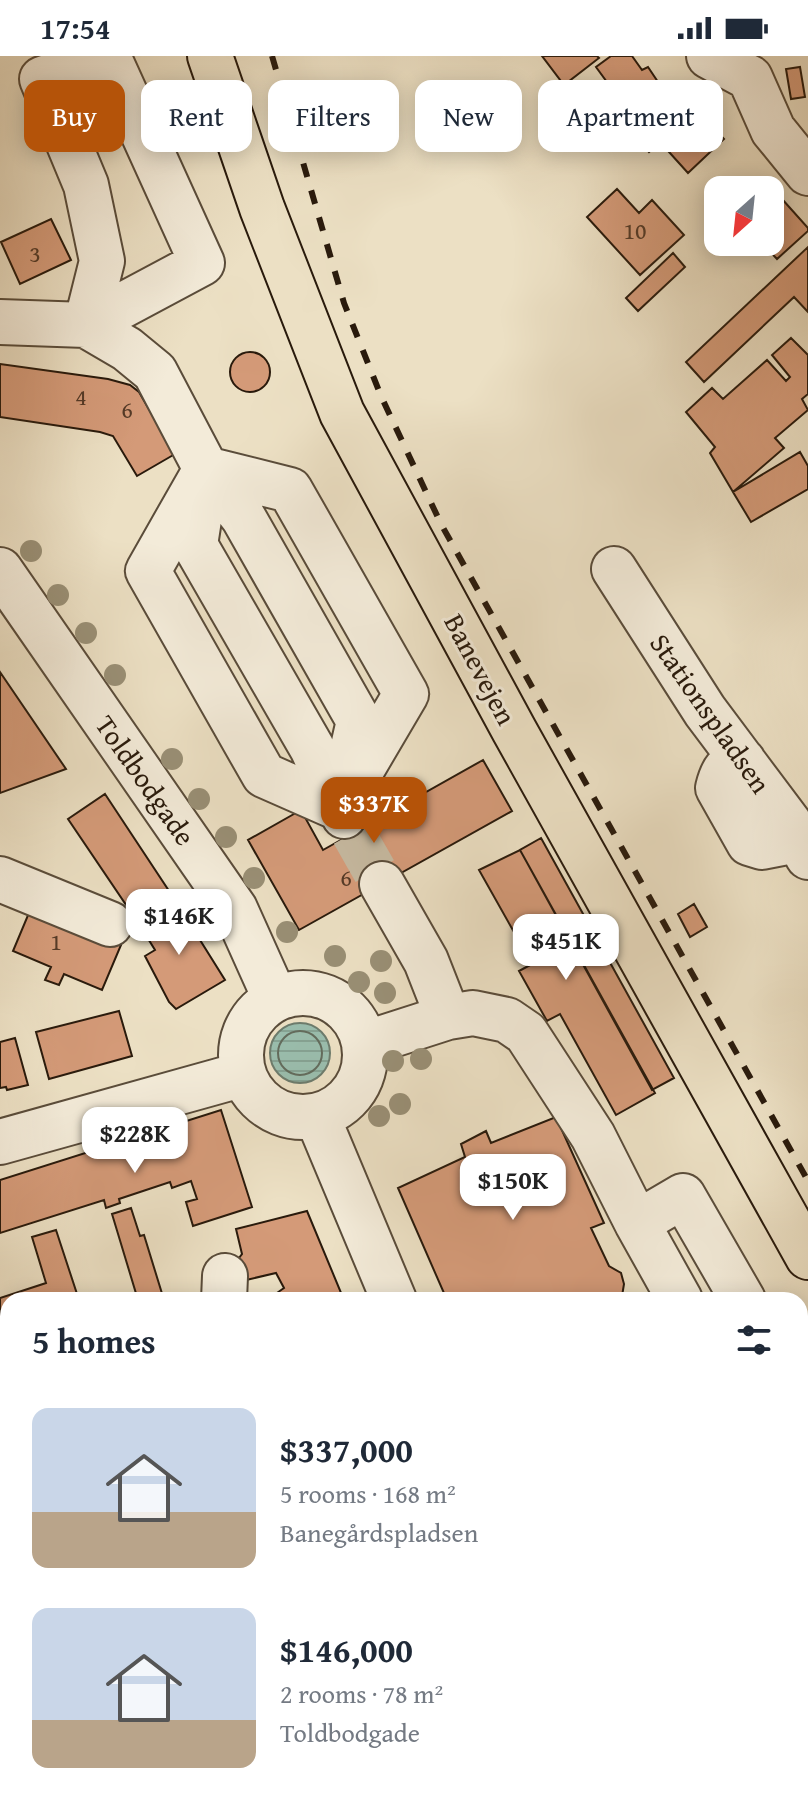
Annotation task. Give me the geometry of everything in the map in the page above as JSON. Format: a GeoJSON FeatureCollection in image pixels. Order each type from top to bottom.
{"type":"FeatureCollection","features":[{"type":"Feature","properties":{"kind":"main road","name":"Banevejen"},"geometry":{"type":"LineString","coordinates":[[210,56],[262,208],[342,413],[514,730],[808,1257]]}},
{"type":"Feature","properties":{"kind":"street"},"geometry":{"type":"LineString","coordinates":[[108,56],[202,263],[86,325],[102,261],[86,185],[38,67],[108,56]]}},
{"type":"Feature","properties":{"kind":"street"},"geometry":{"type":"LineString","coordinates":[[709,56],[755,67],[773,130],[808,173]]}},
{"type":"Feature","properties":{"kind":"street"},"geometry":{"type":"LineString","coordinates":[[0,322],[86,325],[127,349],[155,372],[206,469],[266,504],[382,708],[346,820],[312,748],[195,545],[206,469]]}},
{"type":"Feature","properties":{"kind":"street","name":"Stationspladsen"},"geometry":{"type":"LineString","coordinates":[[614,569],[705,711],[803,848]]}},
{"type":"Feature","properties":{"kind":"street","name":"Toldbodgade"},"geometry":{"type":"LineString","coordinates":[[0,570],[235,909],[275,998]]}},
{"type":"Feature","properties":{"kind":"street"},"geometry":{"type":"LineString","coordinates":[[0,879],[110,924]]}},
{"type":"Feature","properties":{"kind":"street"},"geometry":{"type":"LineString","coordinates":[[391,900],[426,961],[448,1017]]}},
{"type":"Feature","properties":{"kind":"street"},"geometry":{"type":"LineString","coordinates":[[302,993],[330,998],[352,1017],[364,1044],[364,1064],[359,1083],[347,1099],[317,1116],[290,1116],[270,1108],[254,1093],[244,1074],[240,1053],[245,1030],[257,1012],[275,998],[302,993]]}},
{"type":"Feature","properties":{"kind":"street"},"geometry":{"type":"LineString","coordinates":[[364,1044],[448,1017],[473,1013],[507,1020],[526,1033],[593,1136],[676,1292]]}},
{"type":"Feature","properties":{"kind":"street"},"geometry":{"type":"LineString","coordinates":[[0,1142],[244,1074]]}},
{"type":"Feature","properties":{"kind":"street"},"geometry":{"type":"LineString","coordinates":[[317,1116],[391,1292]]}},
{"type":"Feature","properties":{"kind":"street"},"geometry":{"type":"LineString","coordinates":[[637,1223],[683,1196],[738,1292]]}},
{"type":"Feature","properties":{"kind":"water"},"geometry":{"type":"Polygon","coordinates":[[[300,1023],[311,1025],[321,1032],[328,1042],[328,1064],[321,1074],[311,1081],[300,1083],[289,1081],[279,1074],[272,1064],[270,1053],[272,1042],[279,1032],[289,1025],[300,1023]]]}},
{"type":"Feature","properties":{"kind":"building"},"geometry":{"type":"Polygon","coordinates":[[[542,56],[599,58],[570,80],[560,80],[542,56]]]}},
{"type":"Feature","properties":{"kind":"building"},"geometry":{"type":"Polygon","coordinates":[[[611,56],[632,56],[642,70],[648,67],[657,80],[606,80],[596,67],[611,56]]]}},
{"type":"Feature","properties":{"kind":"building"},"geometry":{"type":"Polygon","coordinates":[[[800,67],[805,97],[791,99],[786,69],[800,67]]]}},
{"type":"Feature","properties":{"kind":"building"},"geometry":{"type":"Polygon","coordinates":[[[669,152],[710,152],[688,173],[669,152]]]}},
{"type":"Feature","properties":{"kind":"building"},"geometry":{"type":"Polygon","coordinates":[[[617,189],[639,213],[652,200],[684,235],[640,275],[587,217],[617,189]]]}},
{"type":"Feature","properties":{"kind":"building"},"geometry":{"type":"Polygon","coordinates":[[[784,201],[808,228],[784,253],[784,201]]]}},
{"type":"Feature","properties":{"kind":"building"},"geometry":{"type":"Polygon","coordinates":[[[51,219],[71,260],[20,284],[1,242],[51,219]]]}},
{"type":"Feature","properties":{"kind":"building"},"geometry":{"type":"Polygon","coordinates":[[[808,247],[808,312],[794,297],[704,382],[686,362],[808,247]]]}},
{"type":"Feature","properties":{"kind":"building"},"geometry":{"type":"Polygon","coordinates":[[[673,253],[685,267],[638,311],[626,298],[673,253]]]}},
{"type":"Feature","properties":{"kind":"building"},"geometry":{"type":"Polygon","coordinates":[[[791,338],[808,355],[808,394],[802,399],[808,410],[775,438],[784,448],[733,492],[710,453],[715,447],[686,412],[712,388],[723,399],[767,360],[786,381],[790,377],[772,355],[791,338]]]}},
{"type":"Feature","properties":{"kind":"building"},"geometry":{"type":"Polygon","coordinates":[[[250,352],[264,358],[270,372],[264,386],[250,392],[236,386],[230,372],[236,358],[250,352]]]}},
{"type":"Feature","properties":{"kind":"building"},"geometry":{"type":"Polygon","coordinates":[[[0,364],[108,379],[130,385],[139,392],[175,454],[137,476],[113,436],[0,417],[0,364]]]}},
{"type":"Feature","properties":{"kind":"building"},"geometry":{"type":"Polygon","coordinates":[[[800,452],[808,466],[808,489],[751,522],[733,492],[800,452]]]}},
{"type":"Feature","properties":{"kind":"building"},"geometry":{"type":"Polygon","coordinates":[[[0,672],[66,769],[0,793],[0,672]]]}},
{"type":"Feature","properties":{"kind":"building"},"geometry":{"type":"Polygon","coordinates":[[[483,760],[512,811],[299,930],[248,840],[301,810],[323,850],[483,760]]]}},
{"type":"Feature","properties":{"kind":"building"},"geometry":{"type":"Polygon","coordinates":[[[105,794],[175,900],[139,924],[68,819],[105,794]]]}},
{"type":"Feature","properties":{"kind":"building"},"geometry":{"type":"Polygon","coordinates":[[[541,838],[674,1078],[652,1090],[520,850],[541,838]]]}},
{"type":"Feature","properties":{"kind":"building"},"geometry":{"type":"Polygon","coordinates":[[[520,850],[655,1093],[616,1115],[560,1014],[547,1021],[519,971],[532,964],[479,870],[520,850]]]}},
{"type":"Feature","properties":{"kind":"building"},"geometry":{"type":"Polygon","coordinates":[[[175,900],[225,980],[176,1009],[169,1002],[145,956],[155,950],[139,924],[175,900]]]}},
{"type":"Feature","properties":{"kind":"building"},"geometry":{"type":"Polygon","coordinates":[[[694,904],[707,927],[690,937],[678,914],[694,904]]]}},
{"type":"Feature","properties":{"kind":"building"},"geometry":{"type":"Polygon","coordinates":[[[31,908],[121,945],[102,990],[64,974],[59,985],[45,980],[51,967],[13,951],[31,908]]]}},
{"type":"Feature","properties":{"kind":"building"},"geometry":{"type":"Polygon","coordinates":[[[119,1011],[132,1056],[49,1079],[36,1032],[119,1011]]]}},
{"type":"Feature","properties":{"kind":"building"},"geometry":{"type":"Polygon","coordinates":[[[15,1038],[28,1085],[7,1090],[6,1087],[0,1088],[0,1042],[15,1038]]]}},
{"type":"Feature","properties":{"kind":"building"},"geometry":{"type":"Polygon","coordinates":[[[221,1110],[252,1207],[193,1226],[186,1202],[197,1199],[191,1181],[172,1188],[170,1182],[119,1199],[120,1203],[106,1208],[104,1200],[0,1233],[0,1180],[221,1110]]]}},
{"type":"Feature","properties":{"kind":"building"},"geometry":{"type":"Polygon","coordinates":[[[556,1117],[604,1223],[591,1228],[609,1266],[621,1273],[623,1292],[444,1292],[398,1188],[465,1157],[461,1144],[486,1131],[491,1143],[556,1117]]]}},
{"type":"Feature","properties":{"kind":"building"},"geometry":{"type":"Polygon","coordinates":[[[131,1208],[140,1236],[144,1235],[162,1292],[136,1292],[112,1214],[131,1208]]]}},
{"type":"Feature","properties":{"kind":"building"},"geometry":{"type":"Polygon","coordinates":[[[307,1211],[341,1292],[278,1292],[284,1288],[276,1273],[246,1280],[239,1258],[242,1254],[236,1229],[307,1211]]]}},
{"type":"Feature","properties":{"kind":"building"},"geometry":{"type":"Polygon","coordinates":[[[56,1230],[76,1292],[18,1292],[46,1283],[32,1237],[56,1230]]]}},
{"type":"Feature","properties":{"kind":"tunnel"},"geometry":{"type":"LineString","coordinates":[[353,833],[382,884]]}},
{"type":"Feature","properties":{"kind":"railway"},"geometry":{"type":"LineString","coordinates":[[272,56],[344,303],[381,396],[441,524],[808,1181]]}}]}
